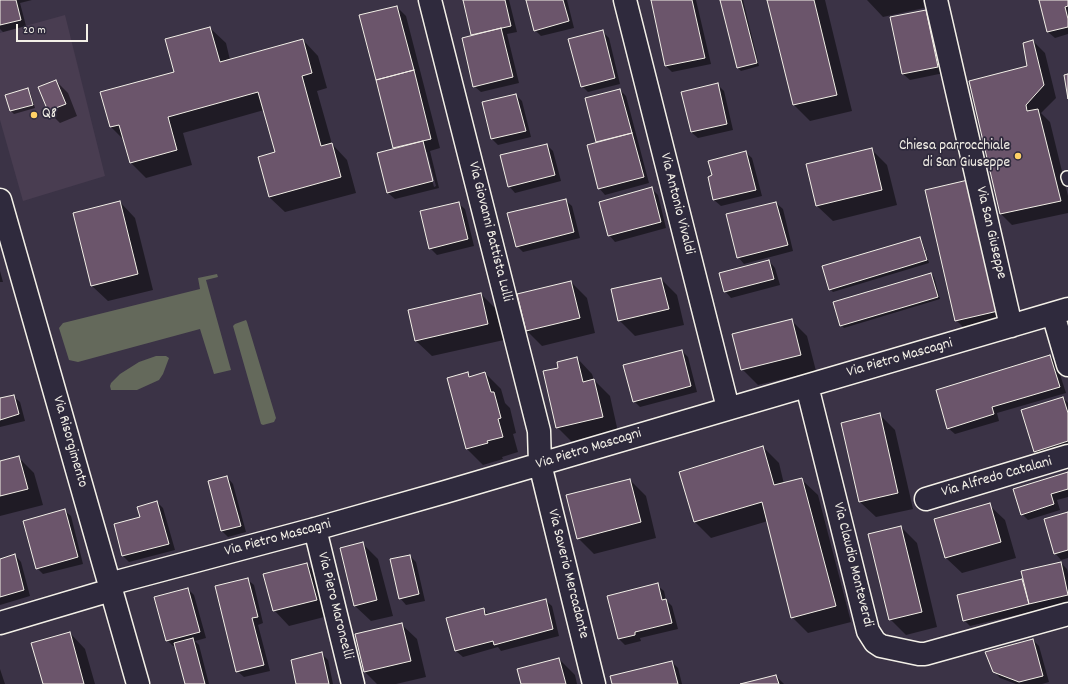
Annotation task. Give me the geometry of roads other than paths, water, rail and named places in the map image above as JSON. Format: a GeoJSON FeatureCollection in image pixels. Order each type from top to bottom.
{"type":"FeatureCollection","features":[{"type":"Feature","properties":{"kind":"street","name":"Via Giovanni Battista Lulli"},"geometry":{"type":"LineString","coordinates":[[430,0],[539,431],[540,464]]}},
{"type":"Feature","properties":{"kind":"street","name":"Via Antonio Vivaldi"},"geometry":{"type":"LineString","coordinates":[[625,0],[728,408]]}},
{"type":"Feature","properties":{"kind":"street","name":"Via San Giuseppe"},"geometry":{"type":"LineString","coordinates":[[936,0],[1011,326]]}},
{"type":"Feature","properties":{"kind":"street","name":"Via Risorgimento"},"geometry":{"type":"LineString","coordinates":[[0,200],[138,684]]}},
{"type":"Feature","properties":{"kind":"street","name":"Via Pietro Mascagni"},"geometry":{"type":"LineString","coordinates":[[0,623],[110,587],[540,464],[1061,312]]}},
{"type":"Feature","properties":{"kind":"street"},"geometry":{"type":"LineString","coordinates":[[1061,312],[1068,364]]}},
{"type":"Feature","properties":{"kind":"street","name":"Via Claudio Monteverdi"},"geometry":{"type":"LineString","coordinates":[[807,386],[871,638],[881,646],[925,654],[1068,614]]}},
{"type":"Feature","properties":{"kind":"street","name":"Via Alfredo Catalani"},"geometry":{"type":"LineString","coordinates":[[926,499],[1068,456]]}},
{"type":"Feature","properties":{"kind":"street","name":"Via Saverio Mercadante"},"geometry":{"type":"LineString","coordinates":[[540,464],[594,684]]}},
{"type":"Feature","properties":{"kind":"street","name":"Via Piero Maroncelli"},"geometry":{"type":"LineString","coordinates":[[315,529],[353,684]]}},
{"type":"Feature","properties":{"kind":"place","name":"Q8"},"geometry":{"type":"Point","coordinates":[34,115]}},
{"type":"Feature","properties":{"kind":"place","name":"Chiesa parrocchiale di San Giuseppe"},"geometry":{"type":"Point","coordinates":[1018,156]}}]}
